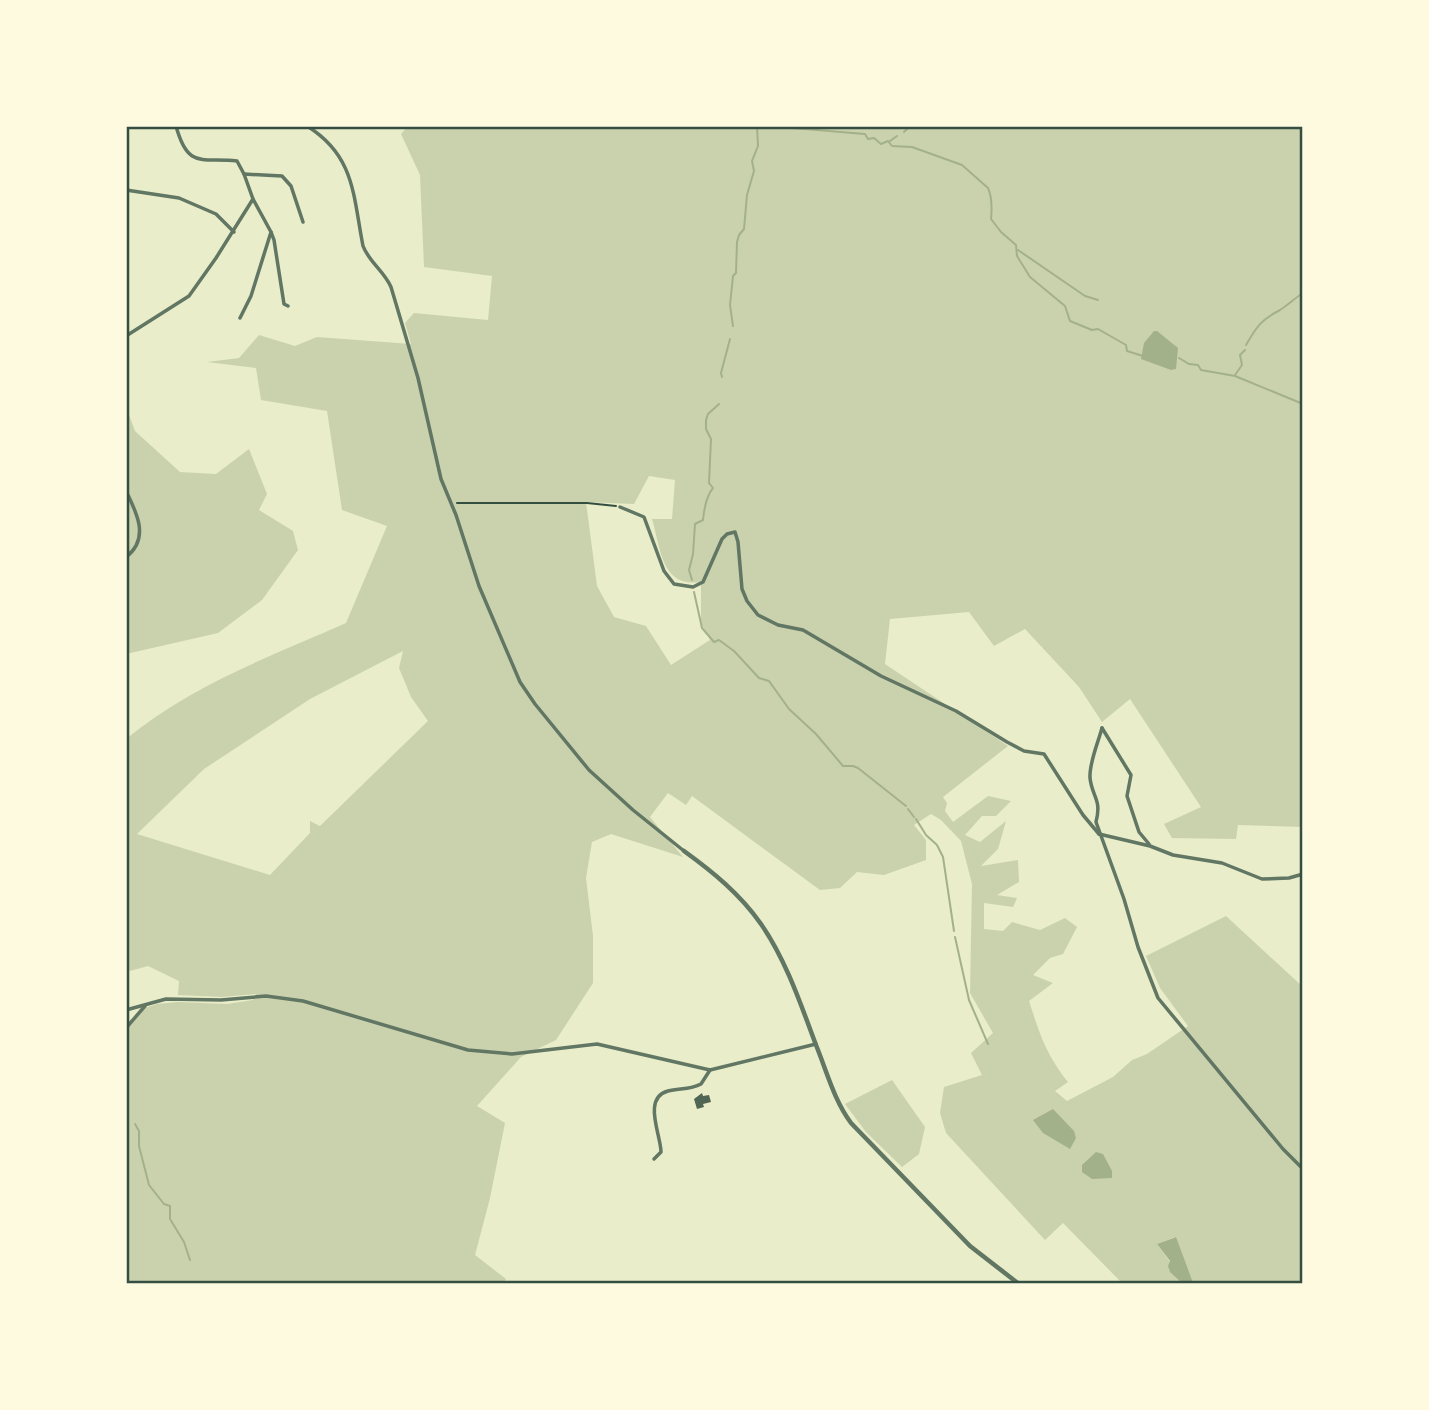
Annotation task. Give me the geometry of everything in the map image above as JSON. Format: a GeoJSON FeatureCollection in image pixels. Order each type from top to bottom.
{"type":"FeatureCollection","features":[{"type":"Feature","properties":{"kind":"street"},"geometry":{"type":"LineString","coordinates":[[176,126],[181,144],[195,157],[207,161],[237,161],[274,240],[284,304],[288,306]]}},
{"type":"Feature","properties":{"kind":"street"},"geometry":{"type":"LineString","coordinates":[[307,126],[333,147],[350,174],[364,250],[386,275],[391,287],[418,379],[437,467],[484,598],[526,691],[589,770],[633,810],[729,887],[762,926],[798,997],[838,1104],[851,1123],[970,1246],[1019,1284]]}},
{"type":"Feature","properties":{"kind":"street"},"geometry":{"type":"LineString","coordinates":[[244,174],[282,176],[291,186],[303,222]]}},
{"type":"Feature","properties":{"kind":"street"},"geometry":{"type":"LineString","coordinates":[[126,190],[179,198],[216,214],[233,232]]}},
{"type":"Feature","properties":{"kind":"street"},"geometry":{"type":"LineString","coordinates":[[126,336],[189,296],[253,199]]}},
{"type":"Feature","properties":{"kind":"street"},"geometry":{"type":"LineString","coordinates":[[240,318],[251,296],[271,232]]}},
{"type":"Feature","properties":{"kind":"street"},"geometry":{"type":"LineString","coordinates":[[126,491],[141,535],[138,545],[126,557]]}},
{"type":"Feature","properties":{"kind":"street"},"geometry":{"type":"LineString","coordinates":[[620,508],[645,517],[664,571],[671,582],[684,586],[694,587],[702,582],[722,539],[735,532],[742,589],[758,615],[778,625],[803,630],[881,676],[957,712],[1015,747],[1044,754],[1083,815],[1100,834],[1150,846],[1174,855],[1222,863],[1262,879],[1289,878],[1303,874]]}},
{"type":"Feature","properties":{"kind":"street"},"geometry":{"type":"LineString","coordinates":[[1150,846],[1139,832],[1127,796],[1130,775],[1102,728],[1090,775],[1098,799],[1096,822],[1158,998],[1283,1149],[1303,1169]]}},
{"type":"Feature","properties":{"kind":"street"},"geometry":{"type":"LineString","coordinates":[[126,1010],[179,999],[220,1000],[252,996],[280,998],[303,1001],[468,1050],[512,1054],[597,1044],[710,1070],[816,1044]]}},
{"type":"Feature","properties":{"kind":"street"},"geometry":{"type":"LineString","coordinates":[[126,1028],[146,1004]]}},
{"type":"Feature","properties":{"kind":"street"},"geometry":{"type":"LineString","coordinates":[[654,1159],[661,1152],[655,1113],[658,1098],[666,1091],[701,1084],[710,1070]]}},
{"type":"Feature","properties":{"kind":"path"},"geometry":{"type":"LineString","coordinates":[[451,504],[587,503],[620,508]]}},
{"type":"Feature","properties":{"kind":"shaded area"},"geometry":{"type":"Polygon","coordinates":[[[408,126],[1303,126],[1303,827],[1238,825],[1236,839],[1172,838],[1164,824],[1201,807],[1130,699],[1102,722],[1079,687],[1025,629],[994,646],[969,612],[890,619],[885,664],[1008,746],[943,797],[947,803],[945,811],[953,822],[988,796],[1011,801],[996,816],[982,816],[965,835],[980,842],[1006,821],[998,849],[981,866],[1018,860],[1019,882],[997,895],[1017,898],[1013,907],[984,903],[984,929],[1003,931],[1012,922],[1040,930],[1065,918],[1077,927],[1063,954],[1050,958],[1033,975],[1053,983],[1029,1001],[1044,1044],[1068,1082],[1055,1091],[1067,1101],[1113,1077],[1132,1060],[1147,1054],[1188,1026],[1160,988],[1146,956],[1226,916],[1303,987],[1303,1284],[1193,1284],[1175,1237],[1157,1244],[1170,1262],[1169,1270],[1183,1284],[1123,1284],[1063,1223],[1045,1240],[946,1133],[940,1113],[944,1087],[982,1075],[971,1053],[993,1033],[970,993],[972,884],[961,841],[941,820],[931,814],[914,825],[926,840],[926,860],[884,875],[857,872],[840,888],[820,890],[692,796],[686,805],[668,793],[650,817],[683,857],[611,834],[592,842],[586,878],[593,936],[593,983],[556,1040],[521,1057],[477,1106],[505,1123],[475,1255],[506,1279],[503,1284],[126,1284],[126,1030],[145,1008],[157,1004],[227,1004],[253,1000],[256,994],[222,997],[178,995],[179,981],[148,966],[130,971],[126,966],[126,739],[177,703],[204,688],[260,660],[346,623],[387,526],[342,510],[327,411],[261,400],[256,368],[207,362],[239,358],[259,335],[295,346],[317,337],[411,344],[405,323],[414,313],[488,320],[492,276],[424,267],[420,175],[401,134],[408,126]],[[649,476],[634,504],[586,502],[597,586],[614,617],[646,626],[671,665],[710,640],[701,623],[701,582],[688,582],[670,573],[661,554],[652,519],[672,519],[675,480],[649,476]],[[403,651],[310,699],[204,769],[137,834],[270,875],[310,833],[310,821],[320,826],[428,721],[411,697],[399,668],[403,651]]]}},
{"type":"Feature","properties":{"kind":"shaded area"},"geometry":{"type":"Polygon","coordinates":[[[1154,331],[1178,348],[1176,369],[1171,370],[1141,359],[1144,343],[1154,331]]]}},
{"type":"Feature","properties":{"kind":"shaded area"},"geometry":{"type":"Polygon","coordinates":[[[126,407],[135,431],[180,472],[216,474],[249,449],[267,494],[259,510],[293,531],[298,550],[262,600],[218,633],[126,654],[126,407]]]}},
{"type":"Feature","properties":{"kind":"shaded area"},"geometry":{"type":"Polygon","coordinates":[[[892,1080],[925,1127],[919,1154],[902,1167],[866,1132],[845,1104],[892,1080]]]}},
{"type":"Feature","properties":{"kind":"shaded area"},"geometry":{"type":"Polygon","coordinates":[[[1053,1109],[1074,1131],[1076,1138],[1070,1149],[1043,1133],[1033,1120],[1053,1109]]]}},
{"type":"Feature","properties":{"kind":"shaded area"},"geometry":{"type":"Polygon","coordinates":[[[1096,1152],[1103,1154],[1112,1171],[1112,1178],[1092,1179],[1082,1172],[1082,1165],[1096,1152]]]}},
{"type":"Feature","properties":{"kind":"shaded area"},"geometry":{"type":"Polygon","coordinates":[[[1176,1237],[1193,1284],[1183,1284],[1170,1272],[1170,1261],[1157,1244],[1176,1237]]]}},
{"type":"Feature","properties":{"kind":"building"},"geometry":{"type":"Polygon","coordinates":[[[702,1093],[703,1096],[709,1095],[711,1102],[697,1109],[694,1099],[702,1093]]]}},
{"type":"Feature","properties":{"kind":"waterway"},"geometry":{"type":"LineString","coordinates":[[733,326],[730,305],[733,276],[736,273],[737,242],[744,229],[747,195],[754,171],[752,161],[758,146],[757,126]]}},
{"type":"Feature","properties":{"kind":"waterway"},"geometry":{"type":"LineString","coordinates":[[768,126],[865,134],[868,139],[874,138],[881,144],[888,141],[892,146],[912,147],[962,165],[988,188],[991,219],[1016,245],[1017,256],[1030,277],[1065,306],[1070,321],[1092,330],[1098,329],[1126,345],[1127,351],[1143,356]]}},
{"type":"Feature","properties":{"kind":"waterway"},"geometry":{"type":"LineString","coordinates":[[904,132],[910,126]]}},
{"type":"Feature","properties":{"kind":"waterway"},"geometry":{"type":"LineString","coordinates":[[890,141],[897,136]]}},
{"type":"Feature","properties":{"kind":"waterway"},"geometry":{"type":"LineString","coordinates":[[1018,250],[1085,296],[1098,300]]}},
{"type":"Feature","properties":{"kind":"waterway"},"geometry":{"type":"LineString","coordinates":[[1246,345],[1264,320],[1303,293]]}},
{"type":"Feature","properties":{"kind":"waterway"},"geometry":{"type":"LineString","coordinates":[[722,377],[730,339]]}},
{"type":"Feature","properties":{"kind":"waterway"},"geometry":{"type":"LineString","coordinates":[[1235,375],[1242,365],[1240,355],[1245,350]]}},
{"type":"Feature","properties":{"kind":"waterway"},"geometry":{"type":"LineString","coordinates":[[1179,358],[1189,364],[1198,365],[1201,370],[1235,376],[1303,404]]}},
{"type":"Feature","properties":{"kind":"waterway"},"geometry":{"type":"LineString","coordinates":[[692,580],[689,570],[695,524],[703,520],[707,499],[713,488],[709,483],[711,439],[706,429],[706,420],[708,414],[719,404]]}},
{"type":"Feature","properties":{"kind":"waterway"},"geometry":{"type":"LineString","coordinates":[[694,592],[702,628],[714,642],[719,640],[734,651],[759,678],[769,681],[789,709],[816,734],[843,766],[858,768],[906,806]]}},
{"type":"Feature","properties":{"kind":"waterway"},"geometry":{"type":"LineString","coordinates":[[908,809],[914,817]]}},
{"type":"Feature","properties":{"kind":"waterway"},"geometry":{"type":"LineString","coordinates":[[916,819],[943,857],[954,931]]}},
{"type":"Feature","properties":{"kind":"waterway"},"geometry":{"type":"LineString","coordinates":[[955,937],[969,1000],[988,1044]]}},
{"type":"Feature","properties":{"kind":"waterway"},"geometry":{"type":"LineString","coordinates":[[135,1124],[139,1131],[139,1146],[149,1185],[164,1204],[170,1206],[170,1219],[184,1242],[190,1260]]}}]}
